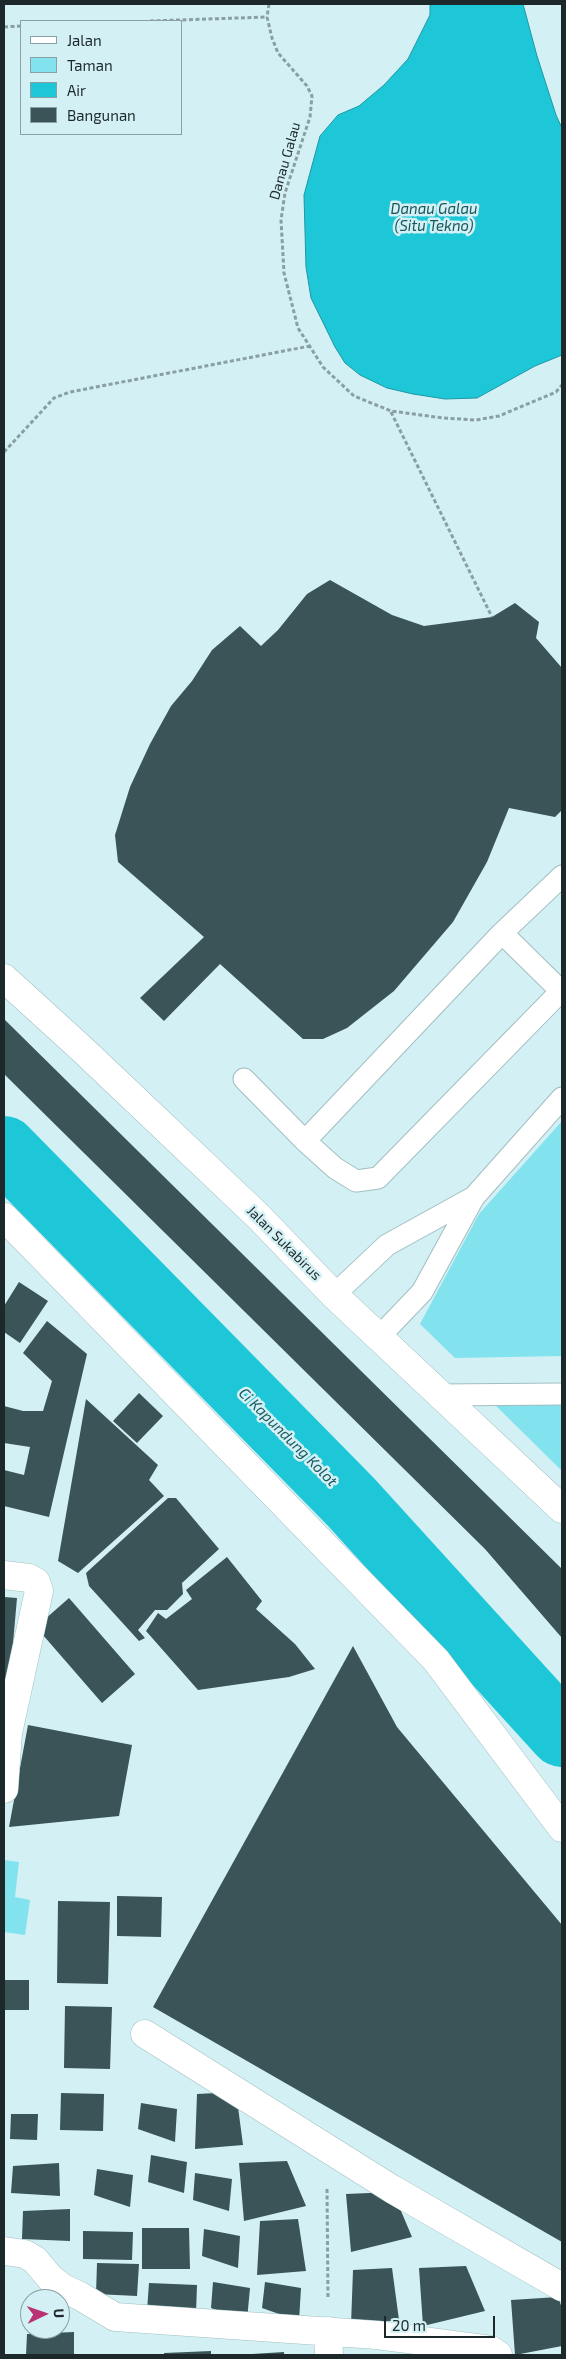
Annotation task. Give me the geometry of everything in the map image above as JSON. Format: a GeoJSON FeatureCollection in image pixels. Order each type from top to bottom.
{"type":"FeatureCollection","features":[{"type":"Feature","properties":{"kind":"street","name":"Jalan Sukabirus"},"geometry":{"type":"LineString","coordinates":[[4,978],[252,1210],[334,1295],[562,1509]]}},
{"type":"Feature","properties":{"kind":"street"},"geometry":{"type":"LineString","coordinates":[[4,1217],[436,1660],[562,1828]]}},
{"type":"Feature","properties":{"kind":"street"},"geometry":{"type":"LineString","coordinates":[[4,1575],[29,1578],[36,1582],[39,1591],[6,1733],[4,1789]]}},
{"type":"Feature","properties":{"kind":"street"},"geometry":{"type":"LineString","coordinates":[[145,2034],[392,2189],[562,2287]]}},
{"type":"Feature","properties":{"kind":"street"},"geometry":{"type":"LineString","coordinates":[[4,2251],[25,2254],[35,2260],[51,2279],[63,2288],[115,2317],[328,2343],[377,2335],[491,2350],[498,2355]]}},
{"type":"Feature","properties":{"kind":"lane"},"geometry":{"type":"LineString","coordinates":[[305,1141],[502,933],[562,876]]}},
{"type":"Feature","properties":{"kind":"lane"},"geometry":{"type":"LineString","coordinates":[[244,1079],[305,1141],[335,1168],[356,1181],[378,1178],[561,990],[502,933]]}},
{"type":"Feature","properties":{"kind":"lane"},"geometry":{"type":"LineString","coordinates":[[379,1337],[422,1292],[474,1196],[562,1098]]}},
{"type":"Feature","properties":{"kind":"lane"},"geometry":{"type":"LineString","coordinates":[[334,1295],[387,1245],[474,1196]]}},
{"type":"Feature","properties":{"kind":"lane"},"geometry":{"type":"LineString","coordinates":[[440,1395],[562,1394]]}},
{"type":"Feature","properties":{"kind":"path","name":"Danau Galau"},"geometry":{"type":"LineString","coordinates":[[269,4],[267,17],[278,53],[307,86],[312,96],[310,117],[285,193],[281,220],[284,274],[298,328],[323,367],[354,396],[391,411],[476,420],[499,416],[556,392],[562,385]]}},
{"type":"Feature","properties":{"kind":"path"},"geometry":{"type":"LineString","coordinates":[[179,20],[267,17]]}},
{"type":"Feature","properties":{"kind":"path"},"geometry":{"type":"LineString","coordinates":[[4,27],[20,26]]}},
{"type":"Feature","properties":{"kind":"path"},"geometry":{"type":"LineString","coordinates":[[4,452],[54,398],[70,392],[310,346]]}},
{"type":"Feature","properties":{"kind":"path"},"geometry":{"type":"LineString","coordinates":[[391,411],[492,617]]}},
{"type":"Feature","properties":{"kind":"path"},"geometry":{"type":"LineString","coordinates":[[327,2148],[328,2343]]}},
{"type":"Feature","properties":{"kind":"green space"},"geometry":{"type":"Polygon","coordinates":[[[562,1121],[562,1356],[455,1358],[420,1324],[479,1214],[562,1121]]]}},
{"type":"Feature","properties":{"kind":"green space"},"geometry":{"type":"Polygon","coordinates":[[[562,1399],[562,1471],[490,1400],[562,1399]]]}},
{"type":"Feature","properties":{"kind":"green space"},"geometry":{"type":"Polygon","coordinates":[[[4,1860],[19,1862],[15,1897],[30,1900],[25,1935],[4,1932],[4,1860]]]}},
{"type":"Feature","properties":{"kind":"water","name":"Danau Galau (Situ Tekno)"},"geometry":{"type":"Polygon","coordinates":[[[430,4],[523,4],[537,56],[562,128],[562,355],[535,366],[477,398],[445,399],[413,394],[387,388],[360,375],[345,363],[335,347],[311,298],[306,267],[304,195],[320,136],[338,115],[359,106],[384,85],[408,59],[430,15],[430,4]]]}},
{"type":"Feature","properties":{"kind":"building"},"geometry":{"type":"Polygon","coordinates":[[[330,580],[392,615],[424,626],[492,617],[515,603],[539,622],[536,638],[562,668],[562,810],[555,817],[509,808],[487,862],[453,922],[394,991],[347,1028],[323,1039],[303,1039],[220,964],[164,1021],[140,998],[204,937],[118,862],[115,835],[130,787],[150,744],[171,706],[192,681],[212,650],[240,626],[261,646],[278,630],[307,594],[330,580]]]}},
{"type":"Feature","properties":{"kind":"building"},"geometry":{"type":"Polygon","coordinates":[[[4,1019],[562,1569],[562,1638],[485,1549],[4,1074],[4,1019]]]}},
{"type":"Feature","properties":{"kind":"building"},"geometry":{"type":"Polygon","coordinates":[[[19,1282],[48,1301],[20,1343],[4,1332],[4,1306],[19,1282]]]}},
{"type":"Feature","properties":{"kind":"building"},"geometry":{"type":"Polygon","coordinates":[[[47,1321],[87,1354],[49,1517],[4,1506],[4,1470],[24,1475],[30,1447],[4,1443],[4,1406],[23,1411],[43,1411],[52,1381],[23,1353],[47,1321]]]}},
{"type":"Feature","properties":{"kind":"building"},"geometry":{"type":"Polygon","coordinates":[[[139,1393],[163,1416],[137,1443],[113,1421],[139,1393]]]}},
{"type":"Feature","properties":{"kind":"building"},"geometry":{"type":"Polygon","coordinates":[[[86,1399],[158,1465],[149,1480],[164,1496],[78,1573],[58,1561],[86,1399]]]}},
{"type":"Feature","properties":{"kind":"building"},"geometry":{"type":"Polygon","coordinates":[[[168,1498],[176,1498],[219,1549],[182,1583],[183,1594],[167,1610],[155,1610],[138,1630],[145,1638],[139,1641],[89,1586],[86,1573],[168,1498]]]}},
{"type":"Feature","properties":{"kind":"building"},"geometry":{"type":"Polygon","coordinates":[[[227,1557],[262,1601],[256,1609],[295,1644],[315,1669],[289,1677],[198,1690],[146,1631],[158,1613],[166,1619],[192,1599],[186,1590],[227,1557]]]}},
{"type":"Feature","properties":{"kind":"building"},"geometry":{"type":"Polygon","coordinates":[[[4,1597],[17,1598],[9,1689],[4,1689],[4,1597]]]}},
{"type":"Feature","properties":{"kind":"building"},"geometry":{"type":"Polygon","coordinates":[[[69,1598],[135,1674],[102,1703],[36,1627],[69,1598]]]}},
{"type":"Feature","properties":{"kind":"building"},"geometry":{"type":"Polygon","coordinates":[[[353,1646],[397,1727],[562,1925],[562,2242],[153,2007],[353,1646]]]}},
{"type":"Feature","properties":{"kind":"building"},"geometry":{"type":"Polygon","coordinates":[[[28,1725],[132,1745],[119,1816],[9,1827],[28,1725]]]}},
{"type":"Feature","properties":{"kind":"building"},"geometry":{"type":"Polygon","coordinates":[[[117,1896],[162,1897],[161,1937],[117,1936],[117,1896]]]}},
{"type":"Feature","properties":{"kind":"building"},"geometry":{"type":"Polygon","coordinates":[[[58,1901],[110,1902],[108,1984],[57,1983],[58,1901]]]}},
{"type":"Feature","properties":{"kind":"building"},"geometry":{"type":"Polygon","coordinates":[[[4,1980],[29,1980],[29,2010],[4,2010],[4,1980]]]}},
{"type":"Feature","properties":{"kind":"building"},"geometry":{"type":"Polygon","coordinates":[[[65,2006],[112,2007],[110,2069],[64,2068],[65,2006]]]}},
{"type":"Feature","properties":{"kind":"building"},"geometry":{"type":"Polygon","coordinates":[[[236,2092],[243,2145],[195,2149],[197,2094],[236,2092]]]}},
{"type":"Feature","properties":{"kind":"building"},"geometry":{"type":"Polygon","coordinates":[[[61,2093],[104,2094],[103,2131],[60,2130],[61,2093]]]}},
{"type":"Feature","properties":{"kind":"building"},"geometry":{"type":"Polygon","coordinates":[[[141,2103],[177,2109],[175,2142],[138,2129],[141,2103]]]}},
{"type":"Feature","properties":{"kind":"building"},"geometry":{"type":"Polygon","coordinates":[[[11,2114],[38,2114],[37,2140],[10,2139],[11,2114]]]}},
{"type":"Feature","properties":{"kind":"building"},"geometry":{"type":"Polygon","coordinates":[[[151,2155],[187,2162],[184,2193],[148,2182],[151,2155]]]}},
{"type":"Feature","properties":{"kind":"building"},"geometry":{"type":"Polygon","coordinates":[[[287,2161],[306,2206],[244,2221],[239,2163],[287,2161]]]}},
{"type":"Feature","properties":{"kind":"building"},"geometry":{"type":"Polygon","coordinates":[[[59,2163],[60,2196],[11,2193],[13,2166],[59,2163]]]}},
{"type":"Feature","properties":{"kind":"building"},"geometry":{"type":"Polygon","coordinates":[[[97,2169],[133,2175],[130,2207],[94,2195],[97,2169]]]}},
{"type":"Feature","properties":{"kind":"building"},"geometry":{"type":"Polygon","coordinates":[[[195,2173],[232,2179],[229,2211],[193,2200],[195,2173]]]}},
{"type":"Feature","properties":{"kind":"building"},"geometry":{"type":"Polygon","coordinates":[[[393,2192],[412,2237],[351,2252],[346,2194],[393,2192]]]}},
{"type":"Feature","properties":{"kind":"building"},"geometry":{"type":"Polygon","coordinates":[[[70,2209],[70,2241],[22,2239],[23,2211],[70,2209]]]}},
{"type":"Feature","properties":{"kind":"building"},"geometry":{"type":"Polygon","coordinates":[[[298,2219],[306,2271],[257,2275],[260,2221],[298,2219]]]}},
{"type":"Feature","properties":{"kind":"building"},"geometry":{"type":"Polygon","coordinates":[[[142,2228],[189,2228],[190,2269],[142,2269],[142,2228]]]}},
{"type":"Feature","properties":{"kind":"building"},"geometry":{"type":"Polygon","coordinates":[[[204,2229],[240,2236],[238,2268],[202,2256],[204,2229]]]}},
{"type":"Feature","properties":{"kind":"building"},"geometry":{"type":"Polygon","coordinates":[[[83,2231],[133,2232],[132,2260],[83,2259],[83,2231]]]}},
{"type":"Feature","properties":{"kind":"building"},"geometry":{"type":"Polygon","coordinates":[[[97,2263],[139,2264],[137,2296],[96,2294],[97,2263]]]}},
{"type":"Feature","properties":{"kind":"building"},"geometry":{"type":"Polygon","coordinates":[[[466,2266],[485,2311],[423,2326],[419,2268],[466,2266]]]}},
{"type":"Feature","properties":{"kind":"building"},"geometry":{"type":"Polygon","coordinates":[[[392,2268],[399,2320],[351,2325],[353,2270],[392,2268]]]}},
{"type":"Feature","properties":{"kind":"building"},"geometry":{"type":"Polygon","coordinates":[[[213,2282],[250,2288],[247,2320],[211,2308],[213,2282]]]}},
{"type":"Feature","properties":{"kind":"building"},"geometry":{"type":"Polygon","coordinates":[[[265,2282],[301,2288],[299,2321],[262,2308],[265,2282]]]}},
{"type":"Feature","properties":{"kind":"building"},"geometry":{"type":"Polygon","coordinates":[[[149,2283],[197,2285],[196,2313],[147,2311],[149,2283]]]}},
{"type":"Feature","properties":{"kind":"building"},"geometry":{"type":"Polygon","coordinates":[[[558,2297],[562,2308],[562,2346],[515,2355],[511,2300],[558,2297]]]}},
{"type":"Feature","properties":{"kind":"building"},"geometry":{"type":"Polygon","coordinates":[[[70,2332],[74,2332],[74,2355],[26,2355],[27,2339],[70,2339],[70,2332]]]}},
{"type":"Feature","properties":{"kind":"building"},"geometry":{"type":"Polygon","coordinates":[[[211,2351],[211,2355],[164,2355],[164,2353],[211,2351]]]}},
{"type":"Feature","properties":{"kind":"building"},"geometry":{"type":"Polygon","coordinates":[[[284,2352],[284,2355],[252,2355],[252,2354],[284,2352]]]}},
{"type":"Feature","properties":{"kind":"waterway","name":"Ci Kapundung Kolot"},"geometry":{"type":"LineString","coordinates":[[4,1149],[351,1502],[562,1734]]}}]}
